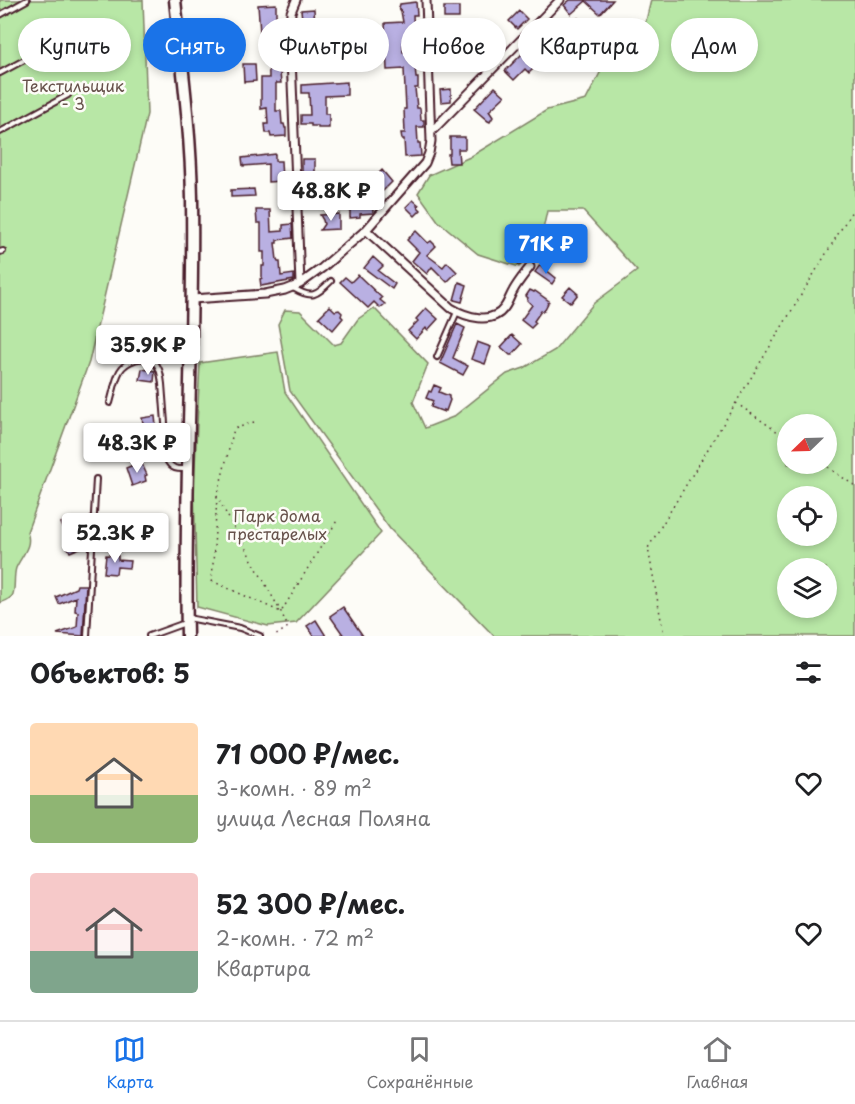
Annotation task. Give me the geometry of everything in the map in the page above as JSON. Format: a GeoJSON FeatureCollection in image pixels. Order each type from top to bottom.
{"type":"FeatureCollection","features":[{"type":"Feature","properties":{"kind":"main road"},"geometry":{"type":"LineString","coordinates":[[175,0],[189,126],[192,197],[192,300],[187,469],[187,636]]}},
{"type":"Feature","properties":{"kind":"street"},"geometry":{"type":"LineString","coordinates":[[296,0],[291,12],[291,32],[300,284]]}},
{"type":"Feature","properties":{"kind":"street"},"geometry":{"type":"LineString","coordinates":[[192,300],[265,294],[300,284],[366,230],[422,167],[429,153],[431,132],[426,0]]}},
{"type":"Feature","properties":{"kind":"street"},"geometry":{"type":"LineString","coordinates":[[431,132],[560,0]]}},
{"type":"Feature","properties":{"kind":"street"},"geometry":{"type":"LineString","coordinates":[[366,230],[457,312],[479,318],[491,317],[505,308],[512,291],[530,267]]}},
{"type":"Feature","properties":{"kind":"lane"},"geometry":{"type":"LineString","coordinates":[[0,15],[27,0]]}},
{"type":"Feature","properties":{"kind":"lane"},"geometry":{"type":"LineString","coordinates":[[0,73],[18,63]]}},
{"type":"Feature","properties":{"kind":"lane"},"geometry":{"type":"LineString","coordinates":[[0,132],[68,95]]}},
{"type":"Feature","properties":{"kind":"lane"},"geometry":{"type":"LineString","coordinates":[[292,288],[306,295],[315,295],[332,281]]}},
{"type":"Feature","properties":{"kind":"lane"},"geometry":{"type":"LineString","coordinates":[[437,357],[457,312]]}},
{"type":"Feature","properties":{"kind":"lane"},"geometry":{"type":"LineString","coordinates":[[110,403],[118,373],[126,364],[139,359],[156,363],[162,384],[168,462],[176,469],[187,469]]}},
{"type":"Feature","properties":{"kind":"lane"},"geometry":{"type":"LineString","coordinates":[[87,636],[96,479]]}},
{"type":"Feature","properties":{"kind":"lane"},"geometry":{"type":"LineString","coordinates":[[149,636],[187,620],[240,628],[261,636]]}},
{"type":"Feature","properties":{"kind":"path"},"geometry":{"type":"LineString","coordinates":[[664,636],[648,548],[855,206]]}},
{"type":"Feature","properties":{"kind":"path"},"geometry":{"type":"LineString","coordinates":[[736,403],[777,431]]}},
{"type":"Feature","properties":{"kind":"path"},"geometry":{"type":"LineString","coordinates":[[254,422],[234,429],[216,497],[212,580],[281,612]]}},
{"type":"Feature","properties":{"kind":"path"},"geometry":{"type":"LineString","coordinates":[[837,474],[855,486]]}},
{"type":"Feature","properties":{"kind":"path"},"geometry":{"type":"LineString","coordinates":[[216,497],[288,627],[275,636]]}},
{"type":"Feature","properties":{"kind":"path"},"geometry":{"type":"LineString","coordinates":[[281,612],[338,519]]}},
{"type":"Feature","properties":{"kind":"green space","name":"Текстильщик - 3"},"geometry":{"type":"Polygon","coordinates":[[[0,0],[143,0],[143,72],[146,72],[147,114],[89,362],[27,532],[29,542],[16,568],[13,594],[0,603],[0,0]]]}},
{"type":"Feature","properties":{"kind":"green space"},"geometry":{"type":"Polygon","coordinates":[[[651,0],[855,0],[855,636],[494,636],[390,529],[290,391],[278,324],[285,310],[300,311],[334,345],[341,343],[358,319],[374,308],[428,364],[413,402],[425,428],[453,417],[507,374],[524,368],[555,350],[594,303],[637,271],[583,211],[547,211],[539,248],[519,267],[478,254],[438,221],[418,193],[429,175],[470,157],[547,110],[586,100],[600,72],[659,72],[659,18],[647,18],[651,0]]]}},
{"type":"Feature","properties":{"kind":"green space","name":"Парк дома престарелых"},"geometry":{"type":"Polygon","coordinates":[[[278,352],[285,392],[381,533],[296,623],[268,626],[197,607],[194,486],[200,363],[278,352]]]}},
{"type":"Feature","properties":{"kind":"building"},"geometry":{"type":"Polygon","coordinates":[[[570,0],[613,0],[600,14],[586,1],[571,14],[564,5],[570,0]]]}},
{"type":"Feature","properties":{"kind":"building"},"geometry":{"type":"Polygon","coordinates":[[[416,2],[417,15],[413,15],[413,18],[402,18],[400,4],[416,2]]]}},
{"type":"Feature","properties":{"kind":"building"},"geometry":{"type":"Polygon","coordinates":[[[276,4],[276,18],[259,18],[258,5],[276,4]]]}},
{"type":"Feature","properties":{"kind":"building"},"geometry":{"type":"Polygon","coordinates":[[[444,7],[459,7],[459,18],[444,18],[444,7]]]}},
{"type":"Feature","properties":{"kind":"building"},"geometry":{"type":"Polygon","coordinates":[[[314,9],[314,18],[302,18],[301,10],[314,9]]]}},
{"type":"Feature","properties":{"kind":"building"},"geometry":{"type":"Polygon","coordinates":[[[519,11],[526,18],[518,18],[517,29],[509,21],[519,11]]]}},
{"type":"Feature","properties":{"kind":"building"},"geometry":{"type":"Polygon","coordinates":[[[401,22],[401,69],[389,70],[389,23],[401,22]]]}},
{"type":"Feature","properties":{"kind":"building"},"geometry":{"type":"Polygon","coordinates":[[[518,58],[518,72],[522,72],[514,80],[506,70],[518,58]]]}},
{"type":"Feature","properties":{"kind":"building"},"geometry":{"type":"Polygon","coordinates":[[[246,64],[255,64],[256,81],[244,82],[246,64]]]}},
{"type":"Feature","properties":{"kind":"building"},"geometry":{"type":"Polygon","coordinates":[[[269,72],[282,72],[280,73],[281,83],[276,83],[276,111],[281,111],[286,136],[271,137],[270,133],[266,133],[267,108],[261,109],[261,78],[269,78],[269,72]]]}},
{"type":"Feature","properties":{"kind":"building"},"geometry":{"type":"Polygon","coordinates":[[[404,72],[416,72],[416,78],[418,78],[418,88],[415,88],[417,108],[420,108],[421,120],[424,120],[424,127],[417,127],[421,156],[405,157],[404,139],[401,133],[405,133],[404,109],[406,109],[404,72]]]}},
{"type":"Feature","properties":{"kind":"building"},"geometry":{"type":"Polygon","coordinates":[[[347,82],[347,95],[325,96],[325,114],[329,114],[329,128],[301,124],[301,115],[310,115],[309,93],[302,93],[302,85],[347,82]]]}},
{"type":"Feature","properties":{"kind":"building"},"geometry":{"type":"Polygon","coordinates":[[[495,87],[505,96],[489,111],[493,117],[490,122],[474,109],[495,87]]]}},
{"type":"Feature","properties":{"kind":"building"},"geometry":{"type":"Polygon","coordinates":[[[451,89],[451,101],[441,102],[440,90],[451,89]]]}},
{"type":"Feature","properties":{"kind":"building"},"geometry":{"type":"Polygon","coordinates":[[[450,137],[465,137],[465,149],[458,149],[459,163],[449,163],[450,137]]]}},
{"type":"Feature","properties":{"kind":"building"},"geometry":{"type":"Polygon","coordinates":[[[275,154],[275,161],[281,161],[282,181],[268,182],[268,164],[243,166],[242,158],[275,154]]]}},
{"type":"Feature","properties":{"kind":"building"},"geometry":{"type":"Polygon","coordinates":[[[302,159],[315,159],[315,177],[302,177],[302,159]]]}},
{"type":"Feature","properties":{"kind":"building"},"geometry":{"type":"Polygon","coordinates":[[[382,170],[392,182],[383,191],[372,180],[382,170]]]}},
{"type":"Feature","properties":{"kind":"building"},"geometry":{"type":"Polygon","coordinates":[[[320,175],[338,176],[338,191],[320,191],[320,175]]]}},
{"type":"Feature","properties":{"kind":"building"},"geometry":{"type":"Polygon","coordinates":[[[366,188],[372,188],[373,213],[350,218],[350,207],[366,207],[366,188]]]}},
{"type":"Feature","properties":{"kind":"building"},"geometry":{"type":"Polygon","coordinates":[[[254,189],[255,196],[231,197],[231,190],[254,189]]]}},
{"type":"Feature","properties":{"kind":"building"},"geometry":{"type":"Polygon","coordinates":[[[322,196],[322,207],[304,208],[302,197],[322,196]]]}},
{"type":"Feature","properties":{"kind":"building"},"geometry":{"type":"Polygon","coordinates":[[[413,200],[421,210],[415,216],[406,207],[413,200]]]}},
{"type":"Feature","properties":{"kind":"building"},"geometry":{"type":"Polygon","coordinates":[[[256,210],[270,210],[271,232],[283,231],[283,225],[292,224],[293,238],[277,240],[275,243],[281,276],[294,274],[294,280],[261,286],[264,252],[261,252],[261,223],[257,223],[256,210]]]}},
{"type":"Feature","properties":{"kind":"building"},"geometry":{"type":"Polygon","coordinates":[[[339,214],[339,229],[320,230],[324,224],[320,215],[339,214]]]}},
{"type":"Feature","properties":{"kind":"building"},"geometry":{"type":"Polygon","coordinates":[[[416,231],[428,243],[431,241],[436,246],[427,255],[443,267],[447,262],[457,272],[447,282],[432,267],[427,274],[412,261],[419,252],[407,240],[416,231]]]}},
{"type":"Feature","properties":{"kind":"building"},"geometry":{"type":"Polygon","coordinates":[[[514,247],[527,256],[520,265],[508,257],[514,247]]]}},
{"type":"Feature","properties":{"kind":"building"},"geometry":{"type":"Polygon","coordinates":[[[373,257],[383,266],[378,271],[395,284],[392,289],[364,268],[373,257]]]}},
{"type":"Feature","properties":{"kind":"building"},"geometry":{"type":"Polygon","coordinates":[[[540,265],[556,278],[552,284],[535,272],[540,265]]]}},
{"type":"Feature","properties":{"kind":"building"},"geometry":{"type":"Polygon","coordinates":[[[358,275],[382,298],[380,300],[385,304],[380,308],[374,302],[368,308],[340,282],[345,277],[351,282],[358,275]]]}},
{"type":"Feature","properties":{"kind":"building"},"geometry":{"type":"Polygon","coordinates":[[[459,282],[467,285],[462,302],[454,300],[459,282]]]}},
{"type":"Feature","properties":{"kind":"building"},"geometry":{"type":"Polygon","coordinates":[[[570,287],[578,294],[571,303],[562,296],[570,287]]]}},
{"type":"Feature","properties":{"kind":"building"},"geometry":{"type":"Polygon","coordinates":[[[530,290],[549,301],[531,328],[521,320],[532,305],[526,296],[530,290]]]}},
{"type":"Feature","properties":{"kind":"building"},"geometry":{"type":"Polygon","coordinates":[[[330,306],[335,311],[339,310],[343,318],[333,330],[319,317],[330,306]]]}},
{"type":"Feature","properties":{"kind":"building"},"geometry":{"type":"Polygon","coordinates":[[[426,308],[438,319],[416,339],[408,331],[426,308]]]}},
{"type":"Feature","properties":{"kind":"building"},"geometry":{"type":"Polygon","coordinates":[[[457,324],[465,328],[453,358],[468,366],[463,375],[440,363],[457,324]]]}},
{"type":"Feature","properties":{"kind":"building"},"geometry":{"type":"Polygon","coordinates":[[[512,335],[522,344],[510,355],[501,347],[512,335]]]}},
{"type":"Feature","properties":{"kind":"building"},"geometry":{"type":"Polygon","coordinates":[[[477,342],[491,347],[485,364],[471,359],[477,342]]]}},
{"type":"Feature","properties":{"kind":"building"},"geometry":{"type":"Polygon","coordinates":[[[142,369],[155,371],[154,382],[140,380],[142,369]]]}},
{"type":"Feature","properties":{"kind":"building"},"geometry":{"type":"Polygon","coordinates":[[[434,385],[441,388],[439,392],[449,396],[450,400],[444,412],[431,407],[433,401],[426,398],[434,385]]]}},
{"type":"Feature","properties":{"kind":"building"},"geometry":{"type":"Polygon","coordinates":[[[155,416],[156,426],[144,428],[142,418],[155,416]]]}},
{"type":"Feature","properties":{"kind":"building"},"geometry":{"type":"Polygon","coordinates":[[[118,436],[121,454],[117,455],[117,458],[105,461],[101,440],[118,436]]]}},
{"type":"Feature","properties":{"kind":"building"},"geometry":{"type":"Polygon","coordinates":[[[141,462],[147,475],[145,476],[146,481],[132,486],[126,468],[141,462]]]}},
{"type":"Feature","properties":{"kind":"building"},"geometry":{"type":"Polygon","coordinates":[[[74,518],[80,532],[76,534],[82,547],[70,552],[67,546],[70,545],[61,523],[74,518]]]}},
{"type":"Feature","properties":{"kind":"building"},"geometry":{"type":"Polygon","coordinates":[[[106,555],[118,556],[118,560],[130,561],[129,568],[117,567],[116,574],[104,573],[106,555]]]}},
{"type":"Feature","properties":{"kind":"building"},"geometry":{"type":"Polygon","coordinates":[[[77,585],[86,585],[83,636],[57,634],[77,627],[76,597],[59,604],[56,597],[76,588],[77,585]]]}},
{"type":"Feature","properties":{"kind":"building"},"geometry":{"type":"Polygon","coordinates":[[[343,607],[363,636],[344,636],[330,616],[343,607]]]}},
{"type":"Feature","properties":{"kind":"building"},"geometry":{"type":"Polygon","coordinates":[[[316,620],[326,636],[314,636],[307,626],[316,620]]]}}]}
